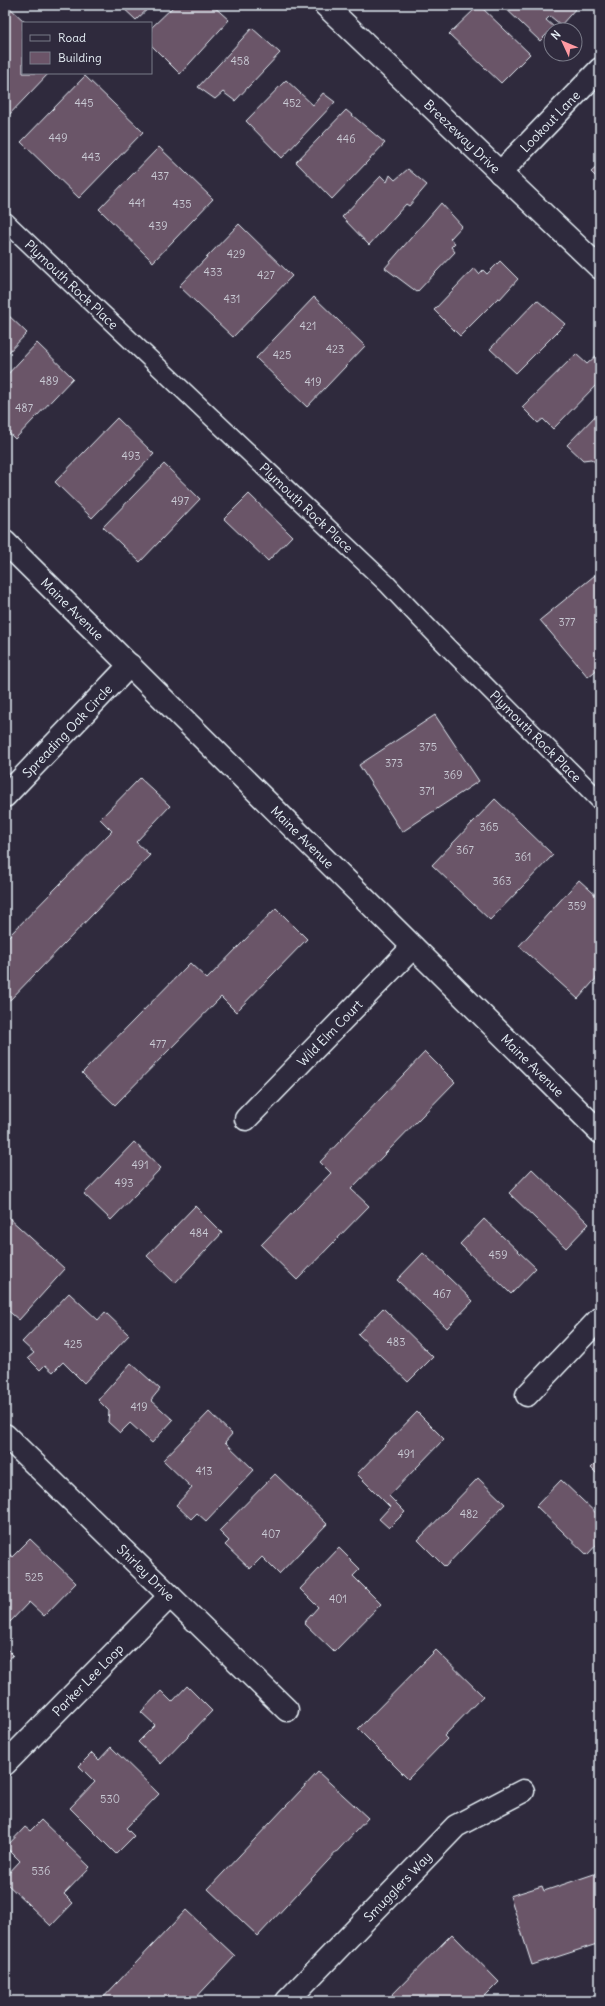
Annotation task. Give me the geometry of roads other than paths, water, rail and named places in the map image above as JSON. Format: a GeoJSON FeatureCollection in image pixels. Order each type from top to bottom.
{"type":"FeatureCollection","features":[{"type":"Feature","properties":{"kind":"street","name":"Breezeway Drive"},"geometry":{"type":"LineString","coordinates":[[325,5],[600,268]]}},
{"type":"Feature","properties":{"kind":"street","name":"Lookout Lane"},"geometry":{"type":"LineString","coordinates":[[500,173],[600,70]]}},
{"type":"Feature","properties":{"kind":"street","name":"Maine Avenue"},"geometry":{"type":"LineString","coordinates":[[5,542],[600,1132]]}},
{"type":"Feature","properties":{"kind":"street","name":"Spreading Oak Circle"},"geometry":{"type":"LineString","coordinates":[[5,796],[130,665]]}},
{"type":"Feature","properties":{"kind":"street","name":"Wild Elm Court"},"geometry":{"type":"LineString","coordinates":[[246,1119],[413,946]]}},
{"type":"Feature","properties":{"kind":"street"},"geometry":{"type":"LineString","coordinates":[[527,1395],[600,1318]]}},
{"type":"Feature","properties":{"kind":"street","name":"Shirley Drive"},"geometry":{"type":"LineString","coordinates":[[5,1435],[287,1710]]}},
{"type":"Feature","properties":{"kind":"street","name":"Parker Lee Loop"},"geometry":{"type":"LineString","coordinates":[[5,1764],[170,1596]]}},
{"type":"Feature","properties":{"kind":"street","name":"Smugglers Way"},"geometry":{"type":"LineString","coordinates":[[287,2001],[456,1826],[523,1791]]}},
{"type":"Feature","properties":{"kind":"lane","name":"Plymouth Rock Place"},"geometry":{"type":"LineString","coordinates":[[5,221],[386,584],[600,801]]}}]}
